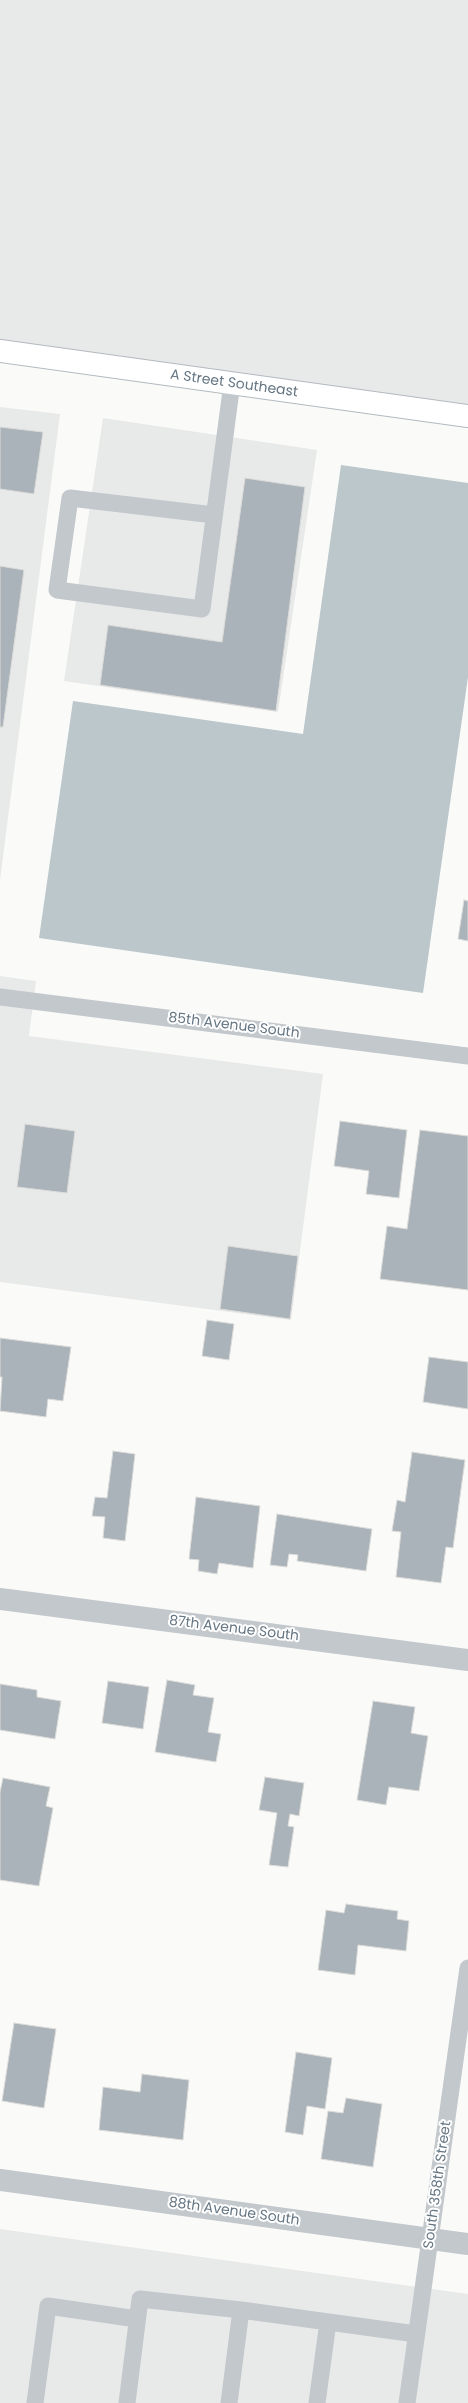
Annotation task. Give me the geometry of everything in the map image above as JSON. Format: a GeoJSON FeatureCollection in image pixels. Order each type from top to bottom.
{"type":"FeatureCollection","features":[{"type":"Feature","properties":{"kind":"main road","name":"A Street Southeast"},"geometry":{"type":"LineString","coordinates":[[0,351],[468,416]]}},
{"type":"Feature","properties":{"kind":"street","name":"87th Avenue South"},"geometry":{"type":"LineString","coordinates":[[0,1599],[468,1660]]}},
{"type":"Feature","properties":{"kind":"street","name":"88th Avenue South"},"geometry":{"type":"LineString","coordinates":[[0,2180],[468,2244]]}},
{"type":"Feature","properties":{"kind":"lane"},"geometry":{"type":"LineString","coordinates":[[214,515],[70,498],[57,590],[202,609],[232,383]]}},
{"type":"Feature","properties":{"kind":"lane","name":"85th Avenue South"},"geometry":{"type":"LineString","coordinates":[[0,996],[468,1056]]}},
{"type":"Feature","properties":{"kind":"lane","name":"South 358th Street"},"geometry":{"type":"LineString","coordinates":[[407,2403],[468,1968]]}},
{"type":"Feature","properties":{"kind":"lane"},"geometry":{"type":"LineString","coordinates":[[127,2403],[140,2299],[241,2310],[416,2334]]}},
{"type":"Feature","properties":{"kind":"lane"},"geometry":{"type":"LineString","coordinates":[[35,2403],[48,2306],[137,2319]]}},
{"type":"Feature","properties":{"kind":"lane"},"geometry":{"type":"LineString","coordinates":[[229,2403],[241,2310]]}},
{"type":"Feature","properties":{"kind":"lane"},"geometry":{"type":"LineString","coordinates":[[317,2403],[328,2322]]}},
{"type":"Feature","properties":{"kind":"shaded area"},"geometry":{"type":"Polygon","coordinates":[[[0,0],[468,0],[468,416],[0,351],[0,0]]]}},
{"type":"Feature","properties":{"kind":"shaded area"},"geometry":{"type":"Polygon","coordinates":[[[0,407],[60,414],[0,880],[0,407]]]}},
{"type":"Feature","properties":{"kind":"shaded area"},"geometry":{"type":"Polygon","coordinates":[[[103,418],[317,450],[278,712],[64,681],[103,418]]]}},
{"type":"Feature","properties":{"kind":"shaded area"},"geometry":{"type":"Polygon","coordinates":[[[341,465],[468,483],[468,677],[423,993],[39,938],[73,701],[303,734],[341,465]]]}},
{"type":"Feature","properties":{"kind":"shaded area"},"geometry":{"type":"Polygon","coordinates":[[[0,976],[36,981],[29,1036],[323,1074],[291,1320],[0,1282],[0,976]]]}},
{"type":"Feature","properties":{"kind":"shaded area"},"geometry":{"type":"Polygon","coordinates":[[[0,2229],[468,2294],[468,2403],[0,2403],[0,2229]]]}},
{"type":"Feature","properties":{"kind":"building"},"geometry":{"type":"Polygon","coordinates":[[[0,427],[43,432],[34,494],[0,489],[0,427]]]}},
{"type":"Feature","properties":{"kind":"building"},"geometry":{"type":"Polygon","coordinates":[[[245,478],[305,487],[276,711],[100,685],[108,625],[222,642],[245,478]]]}},
{"type":"Feature","properties":{"kind":"building"},"geometry":{"type":"Polygon","coordinates":[[[0,566],[24,570],[3,727],[0,727],[0,566]]]}},
{"type":"Feature","properties":{"kind":"building"},"geometry":{"type":"Polygon","coordinates":[[[464,900],[468,901],[468,941],[458,939],[464,900]]]}},
{"type":"Feature","properties":{"kind":"building"},"geometry":{"type":"Polygon","coordinates":[[[340,1121],[407,1130],[399,1198],[366,1194],[369,1171],[334,1166],[340,1121]]]}},
{"type":"Feature","properties":{"kind":"building"},"geometry":{"type":"Polygon","coordinates":[[[25,1124],[75,1131],[67,1193],[17,1187],[25,1124]]]}},
{"type":"Feature","properties":{"kind":"building"},"geometry":{"type":"Polygon","coordinates":[[[420,1130],[468,1136],[468,1290],[380,1279],[387,1226],[407,1229],[420,1130]]]}},
{"type":"Feature","properties":{"kind":"building"},"geometry":{"type":"Polygon","coordinates":[[[228,1246],[298,1256],[290,1319],[220,1309],[228,1246]]]}},
{"type":"Feature","properties":{"kind":"building"},"geometry":{"type":"Polygon","coordinates":[[[207,1320],[234,1324],[229,1360],[202,1356],[207,1320]]]}},
{"type":"Feature","properties":{"kind":"building"},"geometry":{"type":"Polygon","coordinates":[[[0,1338],[71,1347],[63,1401],[48,1399],[46,1417],[0,1411],[2,1377],[0,1377],[0,1338]]]}},
{"type":"Feature","properties":{"kind":"building"},"geometry":{"type":"Polygon","coordinates":[[[429,1357],[468,1362],[468,1409],[423,1402],[429,1357]]]}},
{"type":"Feature","properties":{"kind":"building"},"geometry":{"type":"Polygon","coordinates":[[[113,1451],[135,1454],[125,1541],[103,1538],[105,1517],[92,1516],[95,1497],[107,1498],[113,1451]]]}},
{"type":"Feature","properties":{"kind":"building"},"geometry":{"type":"Polygon","coordinates":[[[412,1452],[465,1460],[453,1548],[446,1547],[441,1583],[396,1577],[401,1532],[392,1531],[397,1500],[405,1502],[412,1452]]]}},
{"type":"Feature","properties":{"kind":"building"},"geometry":{"type":"Polygon","coordinates":[[[196,1497],[260,1506],[253,1568],[219,1563],[217,1574],[198,1571],[199,1560],[189,1559],[196,1497]]]}},
{"type":"Feature","properties":{"kind":"building"},"geometry":{"type":"Polygon","coordinates":[[[277,1514],[372,1529],[366,1571],[297,1561],[298,1555],[289,1554],[287,1567],[270,1565],[277,1514]]]}},
{"type":"Feature","properties":{"kind":"building"},"geometry":{"type":"Polygon","coordinates":[[[167,1680],[195,1685],[193,1695],[214,1698],[208,1732],[221,1734],[216,1762],[155,1752],[167,1680]]]}},
{"type":"Feature","properties":{"kind":"building"},"geometry":{"type":"Polygon","coordinates":[[[108,1681],[149,1687],[143,1729],[102,1723],[108,1681]]]}},
{"type":"Feature","properties":{"kind":"building"},"geometry":{"type":"Polygon","coordinates":[[[0,1684],[37,1690],[37,1697],[61,1701],[55,1739],[0,1730],[0,1684]]]}},
{"type":"Feature","properties":{"kind":"building"},"geometry":{"type":"Polygon","coordinates":[[[373,1701],[415,1707],[411,1733],[428,1736],[419,1791],[389,1787],[386,1805],[357,1800],[373,1701]]]}},
{"type":"Feature","properties":{"kind":"building"},"geometry":{"type":"Polygon","coordinates":[[[265,1777],[304,1783],[299,1816],[290,1814],[288,1826],[294,1827],[288,1867],[269,1865],[277,1813],[259,1810],[265,1777]]]}},
{"type":"Feature","properties":{"kind":"building"},"geometry":{"type":"Polygon","coordinates":[[[3,1778],[50,1787],[46,1806],[53,1808],[39,1886],[0,1880],[0,1792],[3,1778]]]}},
{"type":"Feature","properties":{"kind":"building"},"geometry":{"type":"Polygon","coordinates":[[[346,1904],[398,1911],[397,1919],[409,1921],[406,1951],[358,1945],[355,1975],[318,1970],[326,1910],[344,1913],[346,1904]]]}},
{"type":"Feature","properties":{"kind":"building"},"geometry":{"type":"Polygon","coordinates":[[[14,2023],[56,2029],[44,2108],[2,2101],[14,2023]]]}},
{"type":"Feature","properties":{"kind":"building"},"geometry":{"type":"Polygon","coordinates":[[[296,2052],[332,2058],[325,2109],[307,2106],[303,2135],[285,2132],[296,2052]]]}},
{"type":"Feature","properties":{"kind":"building"},"geometry":{"type":"Polygon","coordinates":[[[142,2074],[189,2080],[183,2140],[99,2130],[103,2087],[140,2092],[142,2074]]]}},
{"type":"Feature","properties":{"kind":"building"},"geometry":{"type":"Polygon","coordinates":[[[346,2098],[382,2104],[373,2167],[321,2159],[328,2111],[343,2113],[346,2098]]]}}]}
